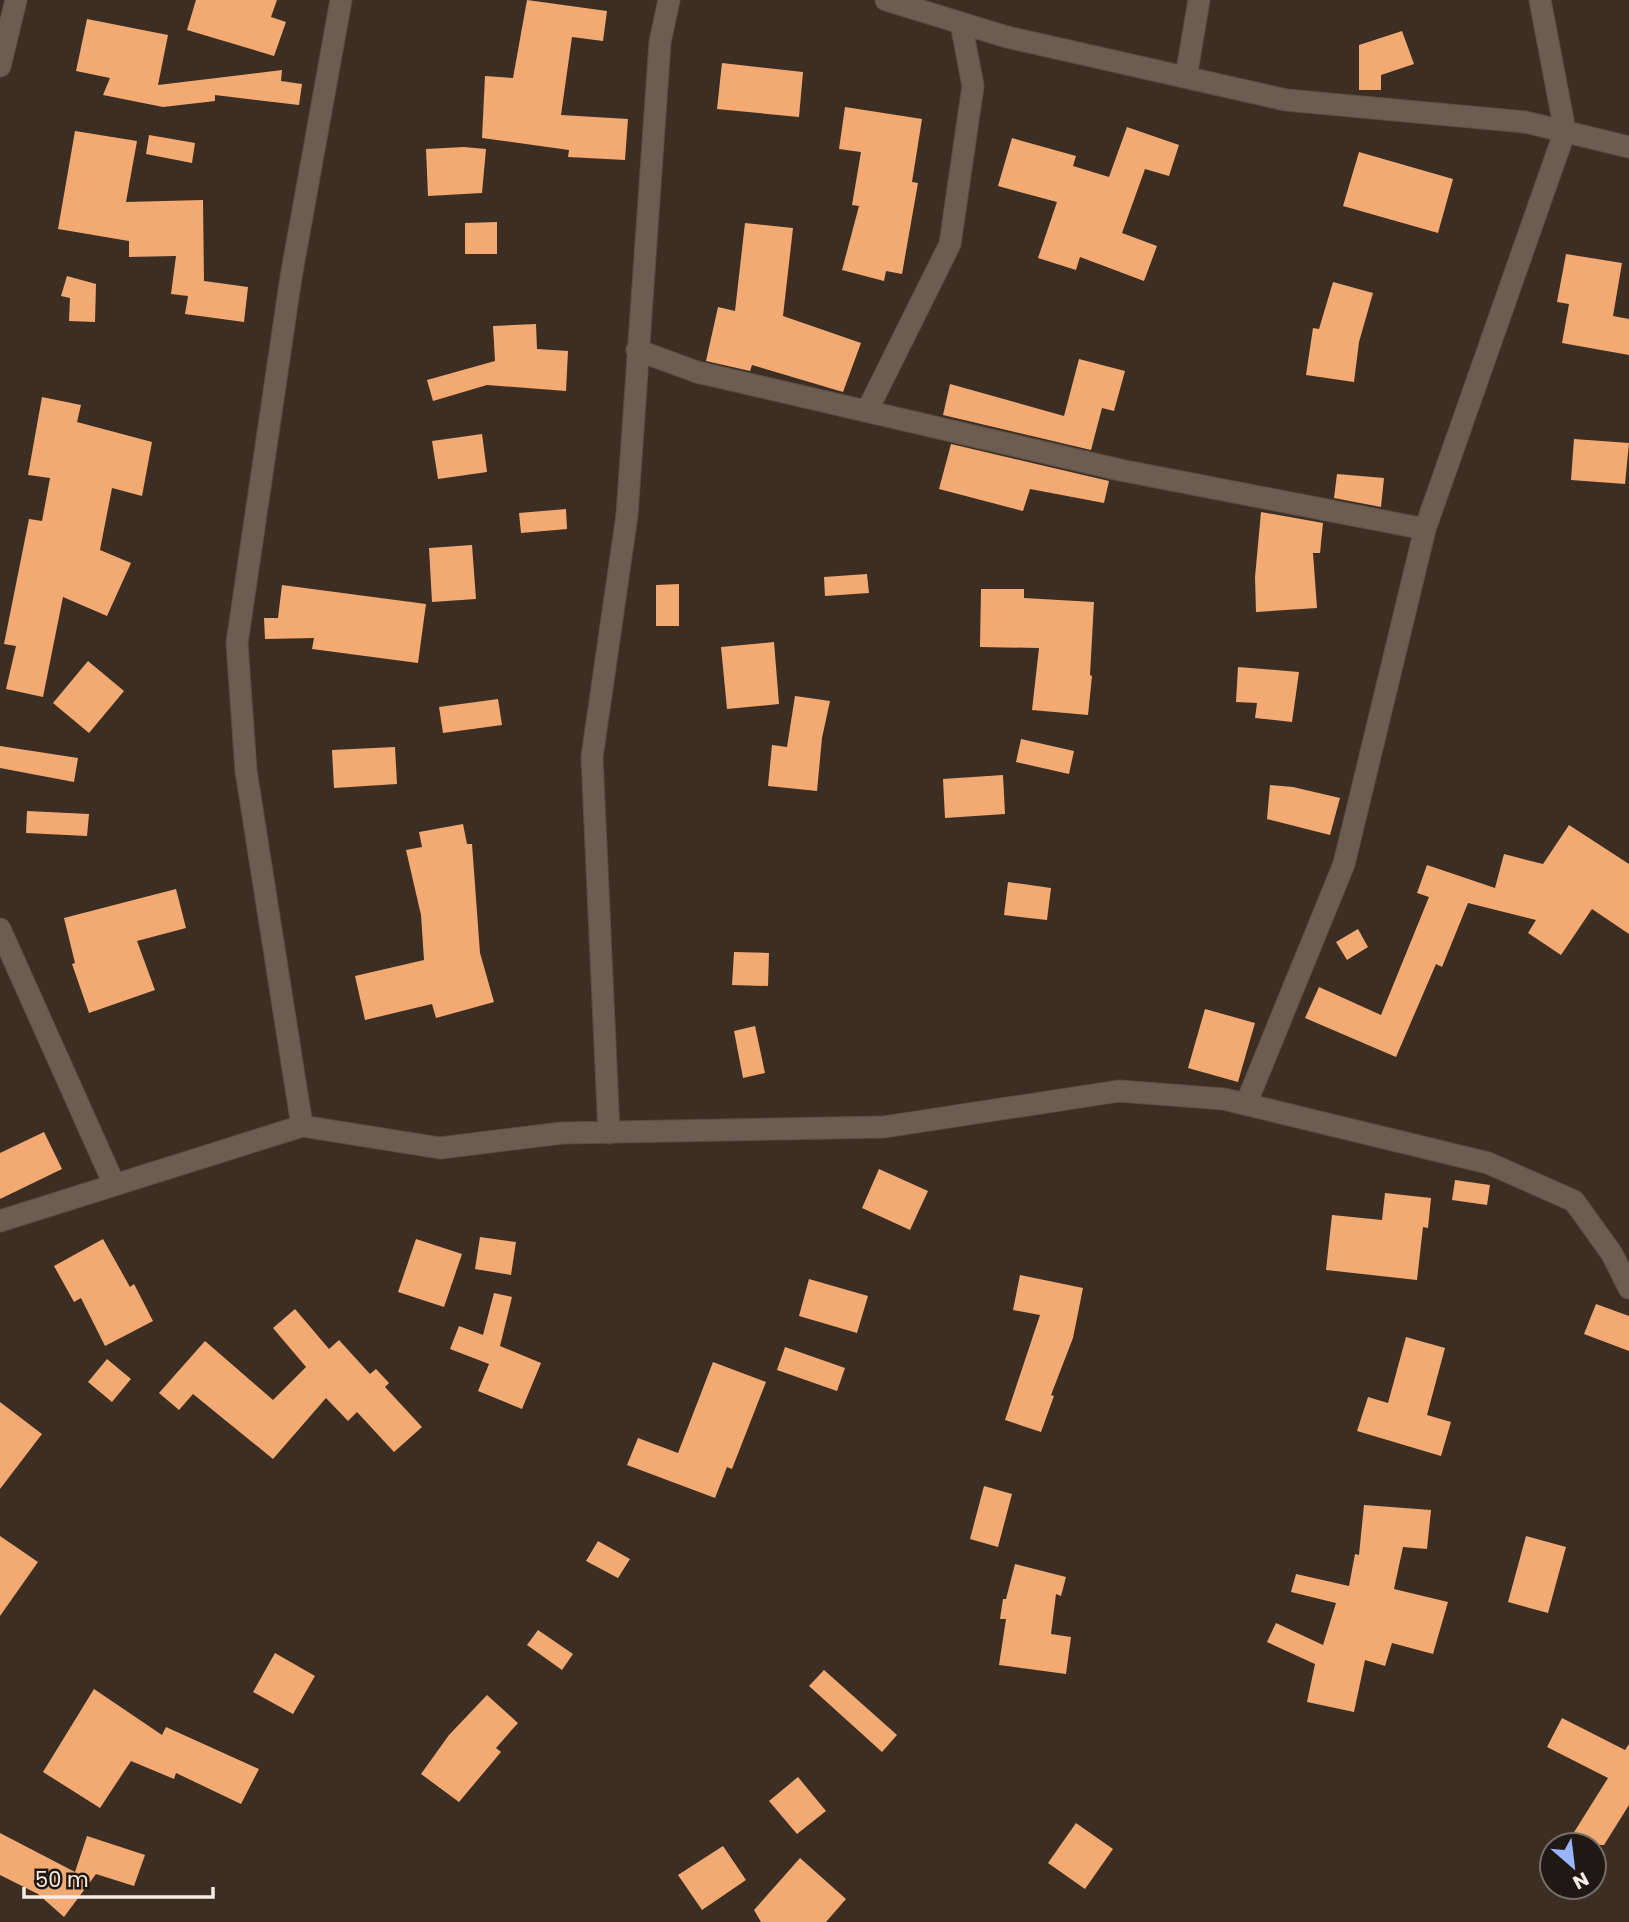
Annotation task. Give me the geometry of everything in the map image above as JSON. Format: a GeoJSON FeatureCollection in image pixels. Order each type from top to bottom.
{"type":"FeatureCollection","features":[{"type":"Feature","properties":{"kind":"street"},"geometry":{"type":"LineString","coordinates":[[0,66],[16,0]]}},
{"type":"Feature","properties":{"kind":"street"},"geometry":{"type":"LineString","coordinates":[[302,1126],[246,771],[237,643],[291,277],[341,0]]}},
{"type":"Feature","properties":{"kind":"street"},"geometry":{"type":"LineString","coordinates":[[609,1133],[592,757],[627,515],[660,42],[669,0]]}},
{"type":"Feature","properties":{"kind":"street"},"geometry":{"type":"LineString","coordinates":[[886,0],[1007,37],[1286,100],[1525,122],[1629,147]]}},
{"type":"Feature","properties":{"kind":"street"},"geometry":{"type":"LineString","coordinates":[[1185,77],[1199,0]]}},
{"type":"Feature","properties":{"kind":"street"},"geometry":{"type":"LineString","coordinates":[[1246,1104],[1344,864],[1425,529],[1565,131],[1541,0]]}},
{"type":"Feature","properties":{"kind":"street"},"geometry":{"type":"LineString","coordinates":[[867,409],[950,244],[973,86],[961,23]]}},
{"type":"Feature","properties":{"kind":"street"},"geometry":{"type":"LineString","coordinates":[[637,350],[697,372],[867,409],[1120,470],[1425,529]]}},
{"type":"Feature","properties":{"kind":"street"},"geometry":{"type":"LineString","coordinates":[[0,929],[114,1184]]}},
{"type":"Feature","properties":{"kind":"street"},"geometry":{"type":"LineString","coordinates":[[0,1221],[302,1126],[440,1148],[562,1133],[884,1127],[1119,1091],[1224,1099],[1488,1163],[1574,1201],[1612,1254],[1629,1288]]}},
{"type":"Feature","properties":{"kind":"building"},"geometry":{"type":"Polygon","coordinates":[[[196,0],[277,0],[271,17],[286,22],[274,56],[187,30],[196,0]]]}},
{"type":"Feature","properties":{"kind":"building"},"geometry":{"type":"Polygon","coordinates":[[[527,0],[607,11],[603,41],[572,37],[561,115],[628,119],[625,160],[568,157],[569,150],[482,138],[485,76],[513,78],[527,0]]]}},
{"type":"Feature","properties":{"kind":"building"},"geometry":{"type":"Polygon","coordinates":[[[87,19],[168,35],[158,85],[282,70],[281,81],[302,84],[299,105],[215,95],[215,101],[163,107],[103,95],[110,78],[76,71],[87,19]]]}},
{"type":"Feature","properties":{"kind":"building"},"geometry":{"type":"Polygon","coordinates":[[[1402,31],[1414,64],[1381,75],[1381,90],[1359,90],[1359,45],[1402,31]]]}},
{"type":"Feature","properties":{"kind":"building"},"geometry":{"type":"Polygon","coordinates":[[[722,63],[803,72],[799,117],[717,109],[722,63]]]}},
{"type":"Feature","properties":{"kind":"building"},"geometry":{"type":"Polygon","coordinates":[[[845,107],[922,119],[912,182],[918,183],[902,274],[886,271],[884,281],[842,270],[859,206],[852,205],[861,152],[839,149],[845,107]]]}},
{"type":"Feature","properties":{"kind":"building"},"geometry":{"type":"Polygon","coordinates":[[[1127,127],[1179,145],[1169,176],[1145,169],[1122,233],[1157,246],[1144,281],[1080,257],[1076,270],[1038,258],[1057,202],[998,186],[1012,138],[1076,156],[1073,166],[1109,177],[1127,127]]]}},
{"type":"Feature","properties":{"kind":"building"},"geometry":{"type":"Polygon","coordinates":[[[75,131],[137,141],[126,202],[203,200],[204,281],[248,287],[244,322],[185,314],[188,296],[171,294],[176,256],[129,257],[129,241],[58,229],[75,131]]]}},
{"type":"Feature","properties":{"kind":"building"},"geometry":{"type":"Polygon","coordinates":[[[149,135],[195,143],[192,163],[146,154],[149,135]]]}},
{"type":"Feature","properties":{"kind":"building"},"geometry":{"type":"Polygon","coordinates":[[[426,149],[486,149],[482,193],[428,196],[426,149]]]}},
{"type":"Feature","properties":{"kind":"building"},"geometry":{"type":"Polygon","coordinates":[[[1359,152],[1453,179],[1438,233],[1343,206],[1359,152]]]}},
{"type":"Feature","properties":{"kind":"building"},"geometry":{"type":"Polygon","coordinates":[[[497,222],[497,254],[465,254],[465,223],[497,222]]]}},
{"type":"Feature","properties":{"kind":"building"},"geometry":{"type":"Polygon","coordinates":[[[745,223],[793,228],[783,316],[861,343],[843,392],[752,365],[750,371],[706,361],[718,307],[735,311],[745,223]]]}},
{"type":"Feature","properties":{"kind":"building"},"geometry":{"type":"Polygon","coordinates":[[[1566,254],[1622,263],[1613,316],[1629,319],[1629,355],[1562,343],[1569,304],[1557,302],[1566,254]]]}},
{"type":"Feature","properties":{"kind":"building"},"geometry":{"type":"Polygon","coordinates":[[[67,276],[96,284],[95,322],[69,321],[70,298],[61,296],[67,276]]]}},
{"type":"Feature","properties":{"kind":"building"},"geometry":{"type":"Polygon","coordinates":[[[1333,282],[1373,293],[1359,342],[1354,382],[1306,375],[1313,328],[1319,329],[1333,282]]]}},
{"type":"Feature","properties":{"kind":"building"},"geometry":{"type":"Polygon","coordinates":[[[536,324],[537,349],[568,351],[566,391],[487,385],[433,401],[427,380],[495,361],[493,326],[536,324]]]}},
{"type":"Feature","properties":{"kind":"building"},"geometry":{"type":"Polygon","coordinates":[[[1079,359],[1125,371],[1114,411],[1102,408],[1091,450],[943,415],[950,384],[1064,416],[1079,359]]]}},
{"type":"Feature","properties":{"kind":"building"},"geometry":{"type":"Polygon","coordinates":[[[42,397],[81,405],[77,422],[152,442],[142,496],[112,488],[100,550],[131,563],[107,616],[63,597],[43,697],[6,689],[16,646],[4,644],[29,519],[42,521],[50,478],[28,475],[42,397]]]}},
{"type":"Feature","properties":{"kind":"building"},"geometry":{"type":"Polygon","coordinates":[[[482,434],[487,472],[438,479],[432,441],[482,434]]]}},
{"type":"Feature","properties":{"kind":"building"},"geometry":{"type":"Polygon","coordinates":[[[1574,439],[1629,443],[1625,484],[1571,480],[1574,439]]]}},
{"type":"Feature","properties":{"kind":"building"},"geometry":{"type":"Polygon","coordinates":[[[951,444],[1109,481],[1104,503],[1030,489],[1023,511],[939,489],[951,444]]]}},
{"type":"Feature","properties":{"kind":"building"},"geometry":{"type":"Polygon","coordinates":[[[1337,474],[1384,478],[1381,507],[1334,498],[1337,474]]]}},
{"type":"Feature","properties":{"kind":"building"},"geometry":{"type":"Polygon","coordinates":[[[566,509],[567,529],[521,533],[519,513],[566,509]]]}},
{"type":"Feature","properties":{"kind":"building"},"geometry":{"type":"Polygon","coordinates":[[[1261,512],[1323,523],[1320,553],[1313,553],[1317,608],[1256,612],[1255,577],[1261,512]]]}},
{"type":"Feature","properties":{"kind":"building"},"geometry":{"type":"Polygon","coordinates":[[[472,545],[476,599],[432,602],[429,548],[472,545]]]}},
{"type":"Feature","properties":{"kind":"building"},"geometry":{"type":"Polygon","coordinates":[[[867,574],[869,593],[825,596],[824,577],[867,574]]]}},
{"type":"Feature","properties":{"kind":"building"},"geometry":{"type":"Polygon","coordinates":[[[679,584],[679,626],[656,626],[656,585],[679,584]]]}},
{"type":"Feature","properties":{"kind":"building"},"geometry":{"type":"Polygon","coordinates":[[[282,585],[426,604],[418,663],[312,649],[314,638],[265,639],[264,618],[278,618],[282,585]]]}},
{"type":"Feature","properties":{"kind":"building"},"geometry":{"type":"Polygon","coordinates":[[[981,589],[1024,589],[1024,598],[1094,602],[1088,715],[1032,710],[1039,648],[980,647],[981,589]]]}},
{"type":"Feature","properties":{"kind":"building"},"geometry":{"type":"Polygon","coordinates":[[[774,642],[779,704],[727,709],[721,647],[774,642]]]}},
{"type":"Feature","properties":{"kind":"building"},"geometry":{"type":"Polygon","coordinates":[[[88,661],[124,691],[89,733],[53,703],[88,661]]]}},
{"type":"Feature","properties":{"kind":"building"},"geometry":{"type":"Polygon","coordinates":[[[1238,667],[1299,672],[1292,722],[1255,718],[1257,703],[1236,702],[1238,667]]]}},
{"type":"Feature","properties":{"kind":"building"},"geometry":{"type":"Polygon","coordinates":[[[795,696],[830,701],[822,738],[817,791],[768,786],[772,745],[787,747],[795,696]]]}},
{"type":"Feature","properties":{"kind":"building"},"geometry":{"type":"Polygon","coordinates":[[[498,699],[502,725],[443,733],[439,707],[498,699]]]}},
{"type":"Feature","properties":{"kind":"building"},"geometry":{"type":"Polygon","coordinates":[[[1021,739],[1074,751],[1069,774],[1016,762],[1021,739]]]}},
{"type":"Feature","properties":{"kind":"building"},"geometry":{"type":"Polygon","coordinates":[[[0,746],[78,758],[74,782],[0,768],[0,746]]]}},
{"type":"Feature","properties":{"kind":"building"},"geometry":{"type":"Polygon","coordinates":[[[395,747],[397,784],[334,788],[332,750],[395,747]]]}},
{"type":"Feature","properties":{"kind":"building"},"geometry":{"type":"Polygon","coordinates":[[[1003,775],[1005,814],[945,818],[943,779],[1003,775]]]}},
{"type":"Feature","properties":{"kind":"building"},"geometry":{"type":"Polygon","coordinates":[[[1270,785],[1293,787],[1340,798],[1330,835],[1267,819],[1270,785]]]}},
{"type":"Feature","properties":{"kind":"building"},"geometry":{"type":"Polygon","coordinates":[[[27,811],[89,814],[87,836],[26,833],[27,811]]]}},
{"type":"Feature","properties":{"kind":"building"},"geometry":{"type":"Polygon","coordinates":[[[463,824],[467,844],[472,844],[480,953],[494,1002],[436,1018],[432,1004],[365,1020],[355,976],[424,960],[421,915],[406,850],[422,847],[419,832],[463,824]]]}},
{"type":"Feature","properties":{"kind":"building"},"geometry":{"type":"Polygon","coordinates":[[[1569,825],[1629,864],[1629,934],[1592,909],[1561,955],[1528,933],[1536,920],[1468,903],[1442,967],[1436,964],[1396,1057],[1305,1018],[1319,987],[1381,1015],[1429,897],[1417,893],[1427,865],[1495,888],[1504,854],[1543,864],[1569,825]]]}},
{"type":"Feature","properties":{"kind":"building"},"geometry":{"type":"Polygon","coordinates":[[[1008,882],[1051,888],[1047,920],[1004,915],[1008,882]]]}},
{"type":"Feature","properties":{"kind":"building"},"geometry":{"type":"Polygon","coordinates":[[[176,889],[186,928],[137,941],[155,990],[89,1013],[72,964],[75,963],[64,918],[176,889]]]}},
{"type":"Feature","properties":{"kind":"building"},"geometry":{"type":"Polygon","coordinates":[[[1358,929],[1368,947],[1347,960],[1336,942],[1358,929]]]}},
{"type":"Feature","properties":{"kind":"building"},"geometry":{"type":"Polygon","coordinates":[[[734,952],[769,953],[768,986],[732,985],[734,952]]]}},
{"type":"Feature","properties":{"kind":"building"},"geometry":{"type":"Polygon","coordinates":[[[1205,1009],[1255,1023],[1238,1082],[1188,1068],[1205,1009]]]}},
{"type":"Feature","properties":{"kind":"building"},"geometry":{"type":"Polygon","coordinates":[[[755,1026],[765,1073],[743,1078],[734,1031],[755,1026]]]}},
{"type":"Feature","properties":{"kind":"building"},"geometry":{"type":"Polygon","coordinates":[[[44,1132],[62,1169],[0,1199],[0,1153],[44,1132]]]}},
{"type":"Feature","properties":{"kind":"building"},"geometry":{"type":"Polygon","coordinates":[[[879,1169],[928,1191],[910,1230],[862,1208],[879,1169]]]}},
{"type":"Feature","properties":{"kind":"building"},"geometry":{"type":"Polygon","coordinates":[[[1455,1180],[1490,1185],[1487,1205],[1452,1200],[1455,1180]]]}},
{"type":"Feature","properties":{"kind":"building"},"geometry":{"type":"Polygon","coordinates":[[[1385,1193],[1431,1198],[1428,1228],[1423,1227],[1417,1280],[1326,1270],[1332,1215],[1382,1220],[1385,1193]]]}},
{"type":"Feature","properties":{"kind":"building"},"geometry":{"type":"Polygon","coordinates":[[[480,1237],[516,1242],[511,1275],[475,1269],[480,1237]]]}},
{"type":"Feature","properties":{"kind":"building"},"geometry":{"type":"Polygon","coordinates":[[[103,1239],[130,1287],[134,1284],[153,1321],[105,1346],[81,1298],[74,1302],[54,1266],[103,1239]]]}},
{"type":"Feature","properties":{"kind":"building"},"geometry":{"type":"Polygon","coordinates":[[[416,1239],[462,1254],[444,1307],[398,1292],[416,1239]]]}},
{"type":"Feature","properties":{"kind":"building"},"geometry":{"type":"Polygon","coordinates":[[[1020,1275],[1083,1288],[1073,1338],[1051,1395],[1054,1396],[1041,1432],[1005,1420],[1040,1315],[1013,1310],[1020,1275]]]}},
{"type":"Feature","properties":{"kind":"building"},"geometry":{"type":"Polygon","coordinates":[[[809,1279],[868,1296],[857,1333],[799,1316],[809,1279]]]}},
{"type":"Feature","properties":{"kind":"building"},"geometry":{"type":"Polygon","coordinates":[[[494,1293],[512,1297],[500,1346],[541,1363],[522,1409],[478,1391],[489,1364],[450,1349],[459,1326],[483,1335],[494,1293]]]}},
{"type":"Feature","properties":{"kind":"building"},"geometry":{"type":"Polygon","coordinates":[[[1596,1304],[1629,1316],[1629,1351],[1584,1334],[1596,1304]]]}},
{"type":"Feature","properties":{"kind":"building"},"geometry":{"type":"Polygon","coordinates":[[[295,1309],[329,1349],[339,1340],[370,1374],[376,1369],[389,1383],[385,1387],[422,1427],[394,1452],[357,1412],[348,1421],[326,1398],[273,1459],[193,1394],[179,1410],[159,1393],[205,1341],[273,1400],[306,1367],[273,1328],[295,1309]]]}},
{"type":"Feature","properties":{"kind":"building"},"geometry":{"type":"Polygon","coordinates":[[[1406,1337],[1445,1348],[1427,1415],[1451,1422],[1441,1456],[1357,1431],[1368,1397],[1388,1403],[1406,1337]]]}},
{"type":"Feature","properties":{"kind":"building"},"geometry":{"type":"Polygon","coordinates":[[[785,1347],[845,1368],[837,1391],[777,1370],[785,1347]]]}},
{"type":"Feature","properties":{"kind":"building"},"geometry":{"type":"Polygon","coordinates":[[[107,1359],[131,1379],[112,1402],[88,1382],[107,1359]]]}},
{"type":"Feature","properties":{"kind":"building"},"geometry":{"type":"Polygon","coordinates":[[[713,1362],[766,1382],[732,1469],[727,1467],[715,1498],[627,1465],[638,1438],[678,1453],[713,1362]]]}},
{"type":"Feature","properties":{"kind":"building"},"geometry":{"type":"Polygon","coordinates":[[[0,1402],[42,1434],[0,1489],[0,1402]]]}},
{"type":"Feature","properties":{"kind":"building"},"geometry":{"type":"Polygon","coordinates":[[[984,1486],[1012,1494],[998,1547],[970,1539],[984,1486]]]}},
{"type":"Feature","properties":{"kind":"building"},"geometry":{"type":"Polygon","coordinates":[[[1364,1505],[1431,1510],[1427,1549],[1403,1547],[1394,1589],[1448,1602],[1433,1654],[1392,1643],[1385,1666],[1365,1660],[1354,1712],[1307,1702],[1315,1664],[1267,1642],[1276,1623],[1323,1645],[1336,1603],[1291,1592],[1296,1574],[1349,1586],[1355,1554],[1359,1555],[1364,1505]]]}},
{"type":"Feature","properties":{"kind":"building"},"geometry":{"type":"Polygon","coordinates":[[[0,1536],[38,1562],[0,1616],[0,1536]]]}},
{"type":"Feature","properties":{"kind":"building"},"geometry":{"type":"Polygon","coordinates":[[[1526,1536],[1566,1547],[1548,1613],[1508,1602],[1526,1536]]]}},
{"type":"Feature","properties":{"kind":"building"},"geometry":{"type":"Polygon","coordinates":[[[598,1541],[630,1559],[618,1578],[586,1561],[598,1541]]]}},
{"type":"Feature","properties":{"kind":"building"},"geometry":{"type":"Polygon","coordinates":[[[1015,1564],[1066,1577],[1061,1596],[1056,1594],[1051,1634],[1071,1637],[1066,1674],[999,1665],[1006,1619],[1000,1619],[1003,1599],[1006,1599],[1015,1564]]]}},
{"type":"Feature","properties":{"kind":"building"},"geometry":{"type":"Polygon","coordinates":[[[538,1630],[573,1654],[562,1670],[527,1645],[538,1630]]]}},
{"type":"Feature","properties":{"kind":"building"},"geometry":{"type":"Polygon","coordinates":[[[275,1653],[315,1676],[293,1714],[253,1692],[275,1653]]]}},
{"type":"Feature","properties":{"kind":"building"},"geometry":{"type":"Polygon","coordinates":[[[824,1670],[897,1735],[882,1752],[809,1686],[824,1670]]]}},
{"type":"Feature","properties":{"kind":"building"},"geometry":{"type":"Polygon","coordinates":[[[94,1689],[162,1735],[166,1727],[259,1769],[241,1804],[176,1773],[174,1779],[131,1761],[100,1808],[43,1772],[94,1689]]]}},
{"type":"Feature","properties":{"kind":"building"},"geometry":{"type":"Polygon","coordinates":[[[487,1695],[518,1723],[496,1748],[501,1752],[459,1802],[421,1774],[449,1735],[487,1695]]]}},
{"type":"Feature","properties":{"kind":"building"},"geometry":{"type":"Polygon","coordinates":[[[1562,1718],[1625,1750],[1629,1744],[1629,1805],[1608,1839],[1608,1831],[1575,1831],[1608,1778],[1547,1747],[1562,1718]]]}},
{"type":"Feature","properties":{"kind":"building"},"geometry":{"type":"Polygon","coordinates":[[[798,1777],[826,1811],[797,1834],[769,1801],[798,1777]]]}},
{"type":"Feature","properties":{"kind":"building"},"geometry":{"type":"Polygon","coordinates":[[[1076,1823],[1113,1849],[1085,1889],[1048,1863],[1076,1823]]]}},
{"type":"Feature","properties":{"kind":"building"},"geometry":{"type":"Polygon","coordinates":[[[0,1833],[75,1872],[87,1836],[145,1855],[134,1886],[96,1874],[64,1917],[38,1894],[0,1875],[0,1833]]]}},
{"type":"Feature","properties":{"kind":"building"},"geometry":{"type":"Polygon","coordinates":[[[723,1846],[746,1880],[702,1910],[678,1875],[723,1846]]]}},
{"type":"Feature","properties":{"kind":"building"},"geometry":{"type":"Polygon","coordinates":[[[800,1858],[846,1899],[826,1922],[761,1922],[754,1910],[800,1858]]]}}]}
